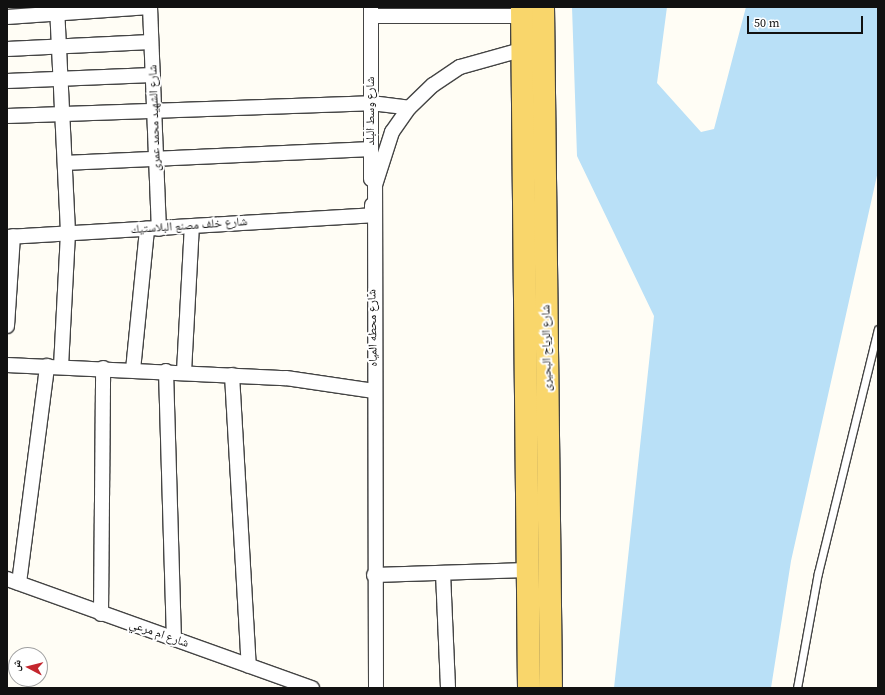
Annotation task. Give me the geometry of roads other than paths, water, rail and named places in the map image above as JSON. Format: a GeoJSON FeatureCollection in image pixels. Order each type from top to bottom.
{"type":"FeatureCollection","features":[{"type":"Feature","properties":{"kind":"main road","name":"شارع الرياح البحيرى"},"geometry":{"type":"LineString","coordinates":[[543,7],[551,688]]}},
{"type":"Feature","properties":{"kind":"main road","name":"شارع الرياح البحيرى"},"geometry":{"type":"LineString","coordinates":[[522,11],[524,50],[529,688]]}},
{"type":"Feature","properties":{"kind":"street"},"geometry":{"type":"LineString","coordinates":[[7,17],[57,10],[150,7]]}},
{"type":"Feature","properties":{"kind":"street","name":"شارع الشهيد محمد عمرى"},"geometry":{"type":"LineString","coordinates":[[133,370],[153,229],[156,159],[150,7]]}},
{"type":"Feature","properties":{"kind":"street"},"geometry":{"type":"LineString","coordinates":[[57,10],[68,233],[61,367]]}},
{"type":"Feature","properties":{"kind":"street"},"geometry":{"type":"LineString","coordinates":[[371,12],[522,11]]}},
{"type":"Feature","properties":{"kind":"street","name":"شارع وسط البلد"},"geometry":{"type":"LineString","coordinates":[[371,12],[372,215]]}},
{"type":"Feature","properties":{"kind":"street"},"geometry":{"type":"LineString","coordinates":[[7,50],[151,42]]}},
{"type":"Feature","properties":{"kind":"street","name":"شارع محطه المياه"},"geometry":{"type":"LineString","coordinates":[[376,688],[372,215],[382,158],[392,132],[409,108],[433,85],[460,67],[524,50]]}},
{"type":"Feature","properties":{"kind":"street"},"geometry":{"type":"LineString","coordinates":[[7,81],[153,75]]}},
{"type":"Feature","properties":{"kind":"street"},"geometry":{"type":"LineString","coordinates":[[7,116],[154,108],[371,103],[409,108]]}},
{"type":"Feature","properties":{"kind":"street"},"geometry":{"type":"LineString","coordinates":[[65,163],[371,150]]}},
{"type":"Feature","properties":{"kind":"street","name":"شارع خلف مصنع البلاستيك"},"geometry":{"type":"LineString","coordinates":[[10,236],[153,229],[372,215]]}},
{"type":"Feature","properties":{"kind":"street"},"geometry":{"type":"LineString","coordinates":[[184,372],[192,226]]}},
{"type":"Feature","properties":{"kind":"street"},"geometry":{"type":"LineString","coordinates":[[7,326],[10,236]]}},
{"type":"Feature","properties":{"kind":"street"},"geometry":{"type":"LineString","coordinates":[[7,365],[103,368],[286,378],[374,390]]}},
{"type":"Feature","properties":{"kind":"street"},"geometry":{"type":"LineString","coordinates":[[13,581],[47,366]]}},
{"type":"Feature","properties":{"kind":"street"},"geometry":{"type":"LineString","coordinates":[[101,614],[103,368]]}},
{"type":"Feature","properties":{"kind":"street"},"geometry":{"type":"LineString","coordinates":[[166,371],[174,640]]}},
{"type":"Feature","properties":{"kind":"street"},"geometry":{"type":"LineString","coordinates":[[232,375],[249,666]]}},
{"type":"Feature","properties":{"kind":"street"},"geometry":{"type":"LineString","coordinates":[[374,575],[528,570]]}},
{"type":"Feature","properties":{"kind":"street"},"geometry":{"type":"LineString","coordinates":[[443,573],[448,688]]}},
{"type":"Feature","properties":{"kind":"street","name":"شارع ام مرعي"},"geometry":{"type":"LineString","coordinates":[[13,581],[101,614],[312,688]]}},
{"type":"Feature","properties":{"kind":"lane"},"geometry":{"type":"LineString","coordinates":[[797,688],[825,543],[878,329]]}},
{"type":"Feature","properties":{"kind":"water"},"geometry":{"type":"Polygon","coordinates":[[[572,7],[667,7],[657,83],[701,132],[714,129],[746,7],[878,7],[878,171],[791,561],[771,688],[614,688],[654,316],[577,156],[572,7]]]}}]}
